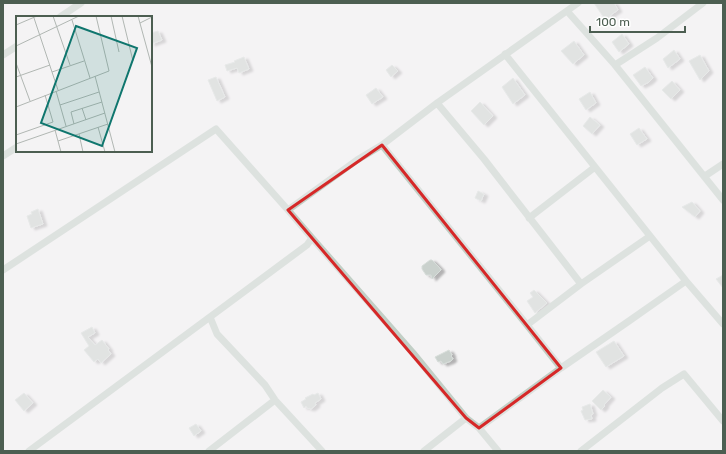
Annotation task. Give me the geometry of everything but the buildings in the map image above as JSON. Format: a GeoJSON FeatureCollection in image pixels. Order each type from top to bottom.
{"type":"FeatureCollection","features":[{"type":"Feature","properties":{"kind":"street"},"geometry":{"type":"LineString","coordinates":[[62,16],[81,3]]}},
{"type":"Feature","properties":{"kind":"street"},"geometry":{"type":"LineString","coordinates":[[288,210],[357,160],[382,145],[437,103],[578,3]]}},
{"type":"Feature","properties":{"kind":"street"},"geometry":{"type":"LineString","coordinates":[[615,65],[657,38],[703,3]]}},
{"type":"Feature","properties":{"kind":"street"},"geometry":{"type":"LineString","coordinates":[[567,11],[615,65],[723,200]]}},
{"type":"Feature","properties":{"kind":"street"},"geometry":{"type":"LineString","coordinates":[[3,55],[16,47]]}},
{"type":"Feature","properties":{"kind":"street"},"geometry":{"type":"LineString","coordinates":[[505,54],[650,236],[723,324]]}},
{"type":"Feature","properties":{"kind":"street"},"geometry":{"type":"LineString","coordinates":[[437,103],[484,159],[581,284]]}},
{"type":"Feature","properties":{"kind":"street"},"geometry":{"type":"LineString","coordinates":[[3,270],[216,129],[413,353],[466,418],[479,428],[498,451]]}},
{"type":"Feature","properties":{"kind":"street"},"geometry":{"type":"LineString","coordinates":[[382,145],[561,368]]}},
{"type":"Feature","properties":{"kind":"street"},"geometry":{"type":"LineString","coordinates":[[3,156],[16,148]]}},
{"type":"Feature","properties":{"kind":"street"},"geometry":{"type":"LineString","coordinates":[[705,176],[723,164]]}},
{"type":"Feature","properties":{"kind":"street"},"geometry":{"type":"LineString","coordinates":[[529,218],[595,167]]}},
{"type":"Feature","properties":{"kind":"street"},"geometry":{"type":"LineString","coordinates":[[527,325],[581,284],[650,236]]}},
{"type":"Feature","properties":{"kind":"street"},"geometry":{"type":"LineString","coordinates":[[29,451],[307,245],[312,238]]}},
{"type":"Feature","properties":{"kind":"street"},"geometry":{"type":"LineString","coordinates":[[479,428],[686,280]]}},
{"type":"Feature","properties":{"kind":"street"},"geometry":{"type":"LineString","coordinates":[[210,317],[217,334],[265,385],[275,400],[322,451]]}},
{"type":"Feature","properties":{"kind":"street"},"geometry":{"type":"LineString","coordinates":[[581,451],[662,388],[684,374],[723,421]]}},
{"type":"Feature","properties":{"kind":"street"},"geometry":{"type":"LineString","coordinates":[[209,451],[275,400]]}},
{"type":"Feature","properties":{"kind":"street"},"geometry":{"type":"LineString","coordinates":[[424,451],[466,418]]}},
{"type":"Feature","properties":{"kind":"highlighted area"},"geometry":{"type":"Polygon","coordinates":[[[382,145],[561,368],[479,428],[466,418],[288,210],[382,145]]]}}]}
